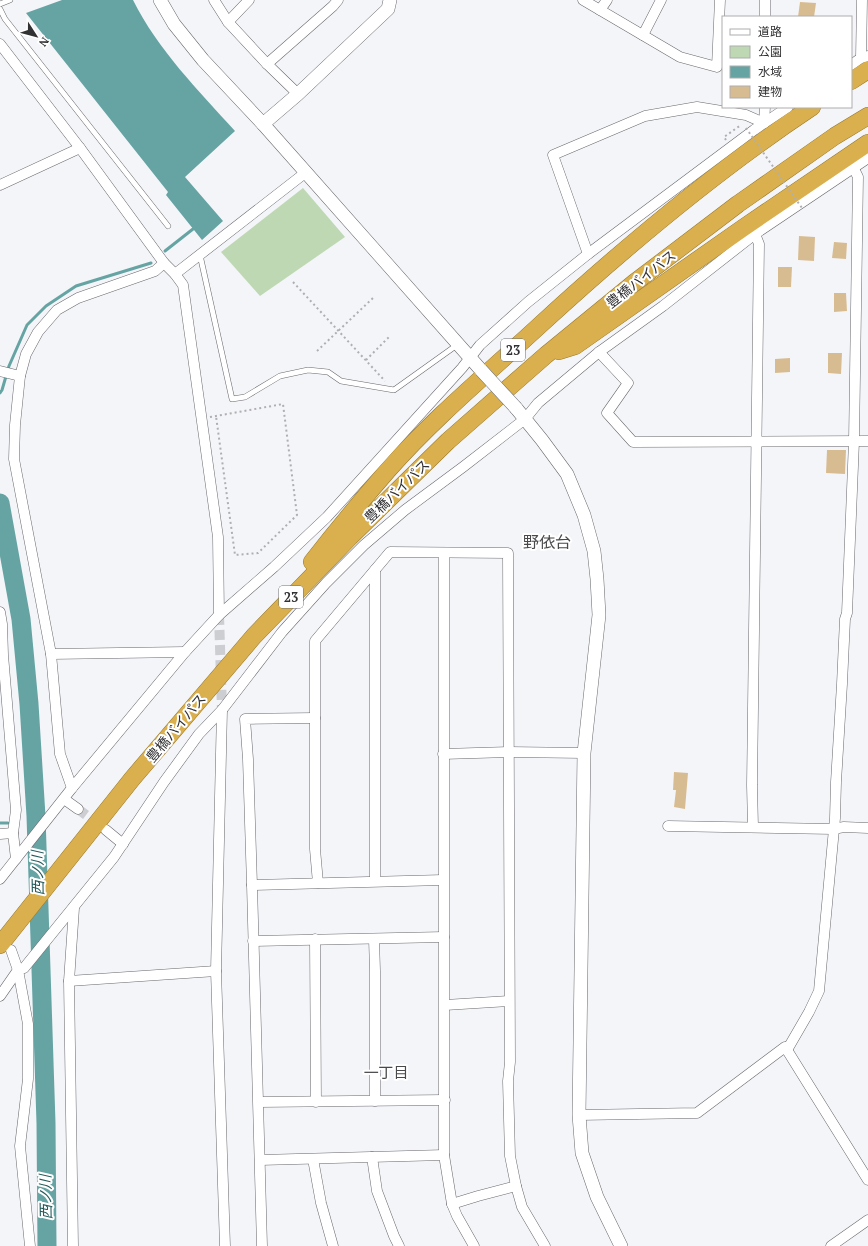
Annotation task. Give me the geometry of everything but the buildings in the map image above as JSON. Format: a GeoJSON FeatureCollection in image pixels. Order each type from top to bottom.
{"type":"FeatureCollection","features":[{"type":"Feature","properties":{"kind":"highway"},"geometry":{"type":"LineString","coordinates":[[852,80],[866,61]]}},
{"type":"Feature","properties":{"kind":"highway","name":"23"},"geometry":{"type":"LineString","coordinates":[[254,636],[339,527],[389,469],[454,404],[602,268],[692,194],[811,108]]}},
{"type":"Feature","properties":{"kind":"highway","name":"豊橋バイパス"},"geometry":{"type":"LineString","coordinates":[[6,947],[24,914],[132,779],[254,636],[350,537],[448,441],[546,356],[634,283],[738,204],[835,136],[868,116]]}},
{"type":"Feature","properties":{"kind":"highway","name":"23"},"geometry":{"type":"LineString","coordinates":[[546,356],[575,346],[743,228],[868,143]]}},
{"type":"Feature","properties":{"kind":"street"},"geometry":{"type":"LineString","coordinates":[[160,0],[174,24],[203,60],[263,124],[457,345],[516,408],[567,474],[584,515],[594,551],[599,615],[584,753],[579,1115],[582,1153],[597,1197],[621,1246]]}},
{"type":"Feature","properties":{"kind":"street"},"geometry":{"type":"LineString","coordinates":[[214,0],[228,22],[267,64],[298,94]]}},
{"type":"Feature","properties":{"kind":"street"},"geometry":{"type":"LineString","coordinates":[[228,22],[249,0]]}},
{"type":"Feature","properties":{"kind":"street"},"geometry":{"type":"LineString","coordinates":[[267,64],[338,0]]}},
{"type":"Feature","properties":{"kind":"street"},"geometry":{"type":"LineString","coordinates":[[263,124],[298,94],[388,9],[390,0]]}},
{"type":"Feature","properties":{"kind":"street"},"geometry":{"type":"LineString","coordinates":[[583,0],[680,57],[717,67],[720,0]]}},
{"type":"Feature","properties":{"kind":"street"},"geometry":{"type":"LineString","coordinates":[[600,10],[607,0]]}},
{"type":"Feature","properties":{"kind":"street"},"geometry":{"type":"LineString","coordinates":[[643,35],[661,0]]}},
{"type":"Feature","properties":{"kind":"street"},"geometry":{"type":"LineString","coordinates":[[765,0],[765,16]]}},
{"type":"Feature","properties":{"kind":"street"},"geometry":{"type":"LineString","coordinates":[[852,65],[866,61],[862,0]]}},
{"type":"Feature","properties":{"kind":"street"},"geometry":{"type":"LineString","coordinates":[[0,44],[80,148],[164,263],[183,285],[218,537],[219,615]]}},
{"type":"Feature","properties":{"kind":"street"},"geometry":{"type":"LineString","coordinates":[[588,254],[553,155],[644,116],[697,107],[746,115],[764,123]]}},
{"type":"Feature","properties":{"kind":"street"},"geometry":{"type":"LineString","coordinates":[[764,123],[765,108]]}},
{"type":"Feature","properties":{"kind":"street"},"geometry":{"type":"LineString","coordinates":[[0,879],[72,788],[185,652],[219,615],[274,567],[327,517],[470,359],[480,345],[528,302],[588,254],[764,123],[786,108]]}},
{"type":"Feature","properties":{"kind":"street"},"geometry":{"type":"LineString","coordinates":[[0,185],[80,148]]}},
{"type":"Feature","properties":{"kind":"street"},"geometry":{"type":"LineString","coordinates":[[0,996],[71,911],[123,844],[164,782],[199,734],[222,710],[282,632],[326,583],[364,546],[405,510],[525,419],[538,403],[599,352],[663,306],[755,234],[868,158]]}},
{"type":"Feature","properties":{"kind":"street"},"geometry":{"type":"LineString","coordinates":[[787,1050],[809,1012],[819,991],[835,818],[845,619],[847,613],[854,441],[858,177],[853,167]]}},
{"type":"Feature","properties":{"kind":"street"},"geometry":{"type":"LineString","coordinates":[[175,274],[305,173]]}},
{"type":"Feature","properties":{"kind":"street"},"geometry":{"type":"LineString","coordinates":[[753,827],[752,785],[759,244],[755,234]]}},
{"type":"Feature","properties":{"kind":"street"},"geometry":{"type":"LineString","coordinates":[[72,788],[60,754],[51,654],[14,459],[15,425],[20,376],[26,354],[38,332],[57,310],[78,298],[155,271],[164,263]]}},
{"type":"Feature","properties":{"kind":"street"},"geometry":{"type":"LineString","coordinates":[[599,352],[628,383],[607,413],[633,442],[868,441]]}},
{"type":"Feature","properties":{"kind":"street"},"geometry":{"type":"LineString","coordinates":[[0,371],[20,376]]}},
{"type":"Feature","properties":{"kind":"street"},"geometry":{"type":"LineString","coordinates":[[318,883],[315,849],[315,641],[390,552],[508,553],[510,1062],[508,1080],[510,1156],[522,1207],[545,1246]]}},
{"type":"Feature","properties":{"kind":"street"},"geometry":{"type":"LineString","coordinates":[[444,553],[444,1155],[452,1204],[474,1246]]}},
{"type":"Feature","properties":{"kind":"street"},"geometry":{"type":"LineString","coordinates":[[375,570],[375,881]]}},
{"type":"Feature","properties":{"kind":"street"},"geometry":{"type":"LineString","coordinates":[[0,612],[2,624],[1,655],[16,810],[13,833],[16,860]]}},
{"type":"Feature","properties":{"kind":"street"},"geometry":{"type":"LineString","coordinates":[[51,654],[185,652]]}},
{"type":"Feature","properties":{"kind":"street"},"geometry":{"type":"LineString","coordinates":[[222,710],[216,971],[225,1246]]}},
{"type":"Feature","properties":{"kind":"street"},"geometry":{"type":"LineString","coordinates":[[262,1246],[248,759],[245,719],[315,718]]}},
{"type":"Feature","properties":{"kind":"street"},"geometry":{"type":"LineString","coordinates":[[443,754],[509,752],[584,753]]}},
{"type":"Feature","properties":{"kind":"street"},"geometry":{"type":"LineString","coordinates":[[64,799],[78,809]]}},
{"type":"Feature","properties":{"kind":"street"},"geometry":{"type":"LineString","coordinates":[[668,826],[833,829],[844,827],[868,828]]}},
{"type":"Feature","properties":{"kind":"street"},"geometry":{"type":"LineString","coordinates":[[106,830],[123,844]]}},
{"type":"Feature","properties":{"kind":"street"},"geometry":{"type":"LineString","coordinates":[[0,834],[13,833]]}},
{"type":"Feature","properties":{"kind":"street"},"geometry":{"type":"LineString","coordinates":[[252,885],[443,880]]}},
{"type":"Feature","properties":{"kind":"street"},"geometry":{"type":"LineString","coordinates":[[71,911],[70,1063],[73,1246]]}},
{"type":"Feature","properties":{"kind":"street"},"geometry":{"type":"LineString","coordinates":[[253,941],[444,937]]}},
{"type":"Feature","properties":{"kind":"street"},"geometry":{"type":"LineString","coordinates":[[374,938],[374,1101]]}},
{"type":"Feature","properties":{"kind":"street"},"geometry":{"type":"LineString","coordinates":[[315,939],[316,1102]]}},
{"type":"Feature","properties":{"kind":"street"},"geometry":{"type":"LineString","coordinates":[[6,947],[21,969],[28,1024],[28,1079],[20,1146],[30,1246]]}},
{"type":"Feature","properties":{"kind":"street"},"geometry":{"type":"LineString","coordinates":[[70,981],[216,971]]}},
{"type":"Feature","properties":{"kind":"street"},"geometry":{"type":"LineString","coordinates":[[444,1005],[509,1001]]}},
{"type":"Feature","properties":{"kind":"street"},"geometry":{"type":"LineString","coordinates":[[579,1115],[697,1113],[785,1047],[868,1180]]}},
{"type":"Feature","properties":{"kind":"street"},"geometry":{"type":"LineString","coordinates":[[259,1102],[444,1100]]}},
{"type":"Feature","properties":{"kind":"street"},"geometry":{"type":"LineString","coordinates":[[260,1160],[444,1155]]}},
{"type":"Feature","properties":{"kind":"street"},"geometry":{"type":"LineString","coordinates":[[372,1157],[377,1191],[399,1246]]}},
{"type":"Feature","properties":{"kind":"street"},"geometry":{"type":"LineString","coordinates":[[313,1159],[320,1203],[333,1246]]}},
{"type":"Feature","properties":{"kind":"street"},"geometry":{"type":"LineString","coordinates":[[452,1204],[516,1186]]}},
{"type":"Feature","properties":{"kind":"street"},"geometry":{"type":"LineString","coordinates":[[831,1246],[868,1220]]}},
{"type":"Feature","properties":{"kind":"lane"},"geometry":{"type":"LineString","coordinates":[[0,4],[10,0]]}},
{"type":"Feature","properties":{"kind":"lane"},"geometry":{"type":"LineString","coordinates":[[0,8],[5,19],[168,226]]}},
{"type":"Feature","properties":{"kind":"lane"},"geometry":{"type":"LineString","coordinates":[[200,255],[232,398],[245,397],[280,376],[308,370],[328,372],[341,381],[394,390],[457,345]]}},
{"type":"Feature","properties":{"kind":"path"},"geometry":{"type":"LineString","coordinates":[[746,128],[802,208]]}},
{"type":"Feature","properties":{"kind":"path"},"geometry":{"type":"LineString","coordinates":[[293,282],[394,390]]}},
{"type":"Feature","properties":{"kind":"path"},"geometry":{"type":"LineString","coordinates":[[317,351],[374,298]]}},
{"type":"Feature","properties":{"kind":"path"},"geometry":{"type":"LineString","coordinates":[[366,360],[389,337]]}},
{"type":"Feature","properties":{"kind":"path"},"geometry":{"type":"LineString","coordinates":[[201,419],[216,416],[283,404],[298,515],[258,553],[235,555],[216,416]]}},
{"type":"Feature","properties":{"kind":"green space"},"geometry":{"type":"Polygon","coordinates":[[[303,188],[345,237],[260,296],[221,252],[303,188]]]}},
{"type":"Feature","properties":{"kind":"water"},"geometry":{"type":"Polygon","coordinates":[[[62,0],[133,0],[154,36],[167,53],[193,85],[235,131],[185,177],[223,221],[202,240],[166,195],[168,192],[26,13],[62,0]]]}},
{"type":"Feature","properties":{"kind":"waterway"},"geometry":{"type":"LineString","coordinates":[[165,251],[193,229]]}},
{"type":"Feature","properties":{"kind":"waterway"},"geometry":{"type":"LineString","coordinates":[[0,393],[9,366],[27,325],[46,306],[76,286],[151,263]]}},
{"type":"Feature","properties":{"kind":"waterway","name":"西ノ川"},"geometry":{"type":"LineString","coordinates":[[0,503],[21,619],[29,704],[36,816],[46,1123],[47,1246]]}},
{"type":"Feature","properties":{"kind":"waterway"},"geometry":{"type":"LineString","coordinates":[[0,823],[8,823]]}},
{"type":"Feature","properties":{"kind":"tunnel"},"geometry":{"type":"LineString","coordinates":[[219,615],[222,710]]}},
{"type":"Feature","properties":{"kind":"tunnel"},"geometry":{"type":"LineString","coordinates":[[78,809],[101,826]]}},
{"type":"Feature","properties":{"kind":"district","name":"野依台"},"geometry":{"type":"Point","coordinates":[547,542]}},
{"type":"Feature","properties":{"kind":"district","name":"一丁目"},"geometry":{"type":"Point","coordinates":[386,1073]}}]}
